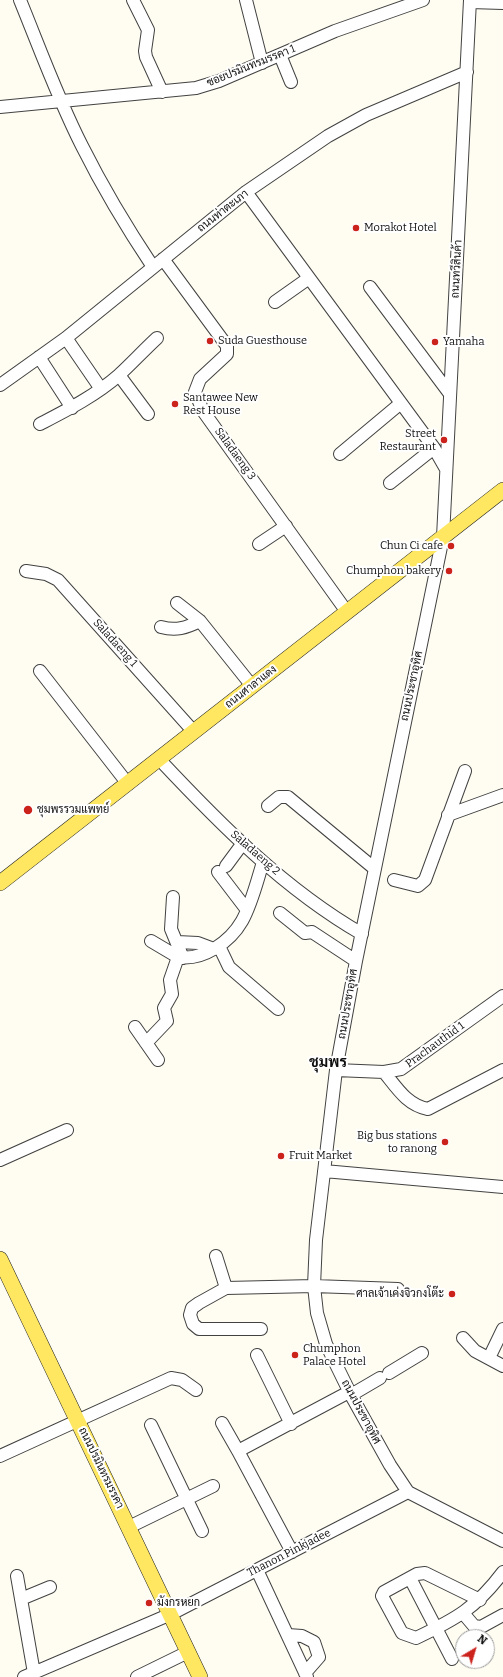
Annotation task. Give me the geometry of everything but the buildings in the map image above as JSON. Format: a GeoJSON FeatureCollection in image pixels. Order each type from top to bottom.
{"type":"FeatureCollection","features":[{"type":"Feature","properties":{"kind":"main road","name":"ถนนศาลาแดง"},"geometry":{"type":"LineString","coordinates":[[0,883],[503,490]]}},
{"type":"Feature","properties":{"kind":"main road","name":"ถนนปรมินทรมรรคา"},"geometry":{"type":"LineString","coordinates":[[0,1259],[200,1677]]}},
{"type":"Feature","properties":{"kind":"street"},"geometry":{"type":"LineString","coordinates":[[20,0],[60,100],[82,146],[124,224],[153,267]]}},
{"type":"Feature","properties":{"kind":"street"},"geometry":{"type":"LineString","coordinates":[[133,0],[148,30],[145,51],[146,57],[162,92]]}},
{"type":"Feature","properties":{"kind":"street"},"geometry":{"type":"LineString","coordinates":[[246,0],[262,63]]}},
{"type":"Feature","properties":{"kind":"street","name":"ซอยปรมินทรมรรคา 1"},"geometry":{"type":"LineString","coordinates":[[0,107],[196,88],[219,81],[335,31],[422,0]]}},
{"type":"Feature","properties":{"kind":"street"},"geometry":{"type":"LineString","coordinates":[[470,1],[503,3]]}},
{"type":"Feature","properties":{"kind":"street","name":"ถนนทวีสินค้า"},"geometry":{"type":"LineString","coordinates":[[443,537],[470,1]]}},
{"type":"Feature","properties":{"kind":"street"},"geometry":{"type":"LineString","coordinates":[[280,55],[291,82]]}},
{"type":"Feature","properties":{"kind":"street","name":"ถนนท่าตะเภา"},"geometry":{"type":"LineString","coordinates":[[0,385],[66,338],[246,192],[347,124],[467,72]]}},
{"type":"Feature","properties":{"kind":"street"},"geometry":{"type":"LineString","coordinates":[[246,192],[434,448],[446,469]]}},
{"type":"Feature","properties":{"kind":"street","name":"Saladaeng 3"},"geometry":{"type":"LineString","coordinates":[[163,259],[227,346],[228,354],[200,379],[195,392],[203,411],[347,612]]}},
{"type":"Feature","properties":{"kind":"street"},"geometry":{"type":"LineString","coordinates":[[275,302],[309,278]]}},
{"type":"Feature","properties":{"kind":"street"},"geometry":{"type":"LineString","coordinates":[[370,287],[450,394]]}},
{"type":"Feature","properties":{"kind":"street"},"geometry":{"type":"LineString","coordinates":[[66,338],[101,389]]}},
{"type":"Feature","properties":{"kind":"street"},"geometry":{"type":"LineString","coordinates":[[40,424],[72,408],[101,389],[119,375],[157,338]]}},
{"type":"Feature","properties":{"kind":"street"},"geometry":{"type":"LineString","coordinates":[[39,357],[72,408]]}},
{"type":"Feature","properties":{"kind":"street"},"geometry":{"type":"LineString","coordinates":[[119,375],[148,414]]}},
{"type":"Feature","properties":{"kind":"street"},"geometry":{"type":"LineString","coordinates":[[340,454],[401,404]]}},
{"type":"Feature","properties":{"kind":"street"},"geometry":{"type":"LineString","coordinates":[[390,483],[434,448]]}},
{"type":"Feature","properties":{"kind":"street"},"geometry":{"type":"LineString","coordinates":[[259,544],[286,526]]}},
{"type":"Feature","properties":{"kind":"street","name":"ถนนประชาอุทิศ"},"geometry":{"type":"LineString","coordinates":[[443,537],[356,961],[336,1070],[316,1240],[314,1286],[317,1313],[326,1344],[350,1394],[390,1466],[408,1492],[503,1540]]}},
{"type":"Feature","properties":{"kind":"street","name":"Saladaeng 1"},"geometry":{"type":"LineString","coordinates":[[26,571],[46,574],[58,580],[194,732]]}},
{"type":"Feature","properties":{"kind":"street"},"geometry":{"type":"LineString","coordinates":[[177,603],[200,621],[252,686]]}},
{"type":"Feature","properties":{"kind":"street"},"geometry":{"type":"LineString","coordinates":[[161,627],[172,630],[185,628],[200,621]]}},
{"type":"Feature","properties":{"kind":"street"},"geometry":{"type":"LineString","coordinates":[[40,671],[128,784]]}},
{"type":"Feature","properties":{"kind":"street","name":"Saladaeng 2"},"geometry":{"type":"LineString","coordinates":[[160,759],[205,808],[263,862],[328,914],[362,934]]}},
{"type":"Feature","properties":{"kind":"street"},"geometry":{"type":"LineString","coordinates":[[268,806],[279,797],[288,797],[374,872],[390,880],[418,886],[425,880],[465,771]]}},
{"type":"Feature","properties":{"kind":"street"},"geometry":{"type":"LineString","coordinates":[[448,815],[503,795]]}},
{"type":"Feature","properties":{"kind":"street"},"geometry":{"type":"LineString","coordinates":[[242,843],[222,869],[247,910]]}},
{"type":"Feature","properties":{"kind":"street"},"geometry":{"type":"LineString","coordinates":[[151,941],[180,957],[198,957],[216,948],[235,931],[242,922],[263,862]]}},
{"type":"Feature","properties":{"kind":"street"},"geometry":{"type":"LineString","coordinates":[[146,1043],[167,1021],[164,1008],[172,994],[170,980],[180,957],[177,942],[171,929],[173,897]]}},
{"type":"Feature","properties":{"kind":"street"},"geometry":{"type":"LineString","coordinates":[[280,913],[305,933],[312,932],[356,961]]}},
{"type":"Feature","properties":{"kind":"street"},"geometry":{"type":"LineString","coordinates":[[177,942],[198,943],[216,948],[229,967],[278,1009]]}},
{"type":"Feature","properties":{"kind":"street","name":"Prachauthid 1"},"geometry":{"type":"LineString","coordinates":[[336,1070],[384,1072],[401,1069],[503,996]]}},
{"type":"Feature","properties":{"kind":"street"},"geometry":{"type":"LineString","coordinates":[[135,1026],[158,1060]]}},
{"type":"Feature","properties":{"kind":"street"},"geometry":{"type":"LineString","coordinates":[[384,1072],[407,1100],[417,1107],[428,1109],[503,1070]]}},
{"type":"Feature","properties":{"kind":"street"},"geometry":{"type":"LineString","coordinates":[[0,1160],[67,1130]]}},
{"type":"Feature","properties":{"kind":"street"},"geometry":{"type":"LineString","coordinates":[[324,1170],[503,1187]]}},
{"type":"Feature","properties":{"kind":"street"},"geometry":{"type":"LineString","coordinates":[[216,1256],[226,1288]]}},
{"type":"Feature","properties":{"kind":"street"},"geometry":{"type":"LineString","coordinates":[[261,1329],[199,1330],[193,1324],[190,1315],[192,1308],[226,1288],[314,1286],[398,1289]]}},
{"type":"Feature","properties":{"kind":"street"},"geometry":{"type":"LineString","coordinates":[[489,1358],[503,1329]]}},
{"type":"Feature","properties":{"kind":"street"},"geometry":{"type":"LineString","coordinates":[[463,1338],[475,1351],[503,1366]]}},
{"type":"Feature","properties":{"kind":"street"},"geometry":{"type":"LineString","coordinates":[[238,1451],[384,1376],[422,1353]]}},
{"type":"Feature","properties":{"kind":"street"},"geometry":{"type":"LineString","coordinates":[[257,1356],[291,1424]]}},
{"type":"Feature","properties":{"kind":"street"},"geometry":{"type":"LineString","coordinates":[[0,1456],[171,1378],[182,1380],[196,1390]]}},
{"type":"Feature","properties":{"kind":"street"},"geometry":{"type":"LineString","coordinates":[[222,1423],[292,1552]]}},
{"type":"Feature","properties":{"kind":"street"},"geometry":{"type":"LineString","coordinates":[[151,1425],[202,1531]]}},
{"type":"Feature","properties":{"kind":"street"},"geometry":{"type":"LineString","coordinates":[[129,1526],[213,1486]]}},
{"type":"Feature","properties":{"kind":"street","name":"Thanon Pinkjadee"},"geometry":{"type":"LineString","coordinates":[[29,1675],[171,1614],[408,1492]]}},
{"type":"Feature","properties":{"kind":"street"},"geometry":{"type":"LineString","coordinates":[[257,1570],[306,1675],[320,1657],[314,1642],[302,1636],[288,1635]]}},
{"type":"Feature","properties":{"kind":"street"},"geometry":{"type":"LineString","coordinates":[[480,1600],[425,1573],[410,1578],[384,1592],[382,1596],[402,1633],[416,1638],[463,1613],[480,1600],[503,1572]]}},
{"type":"Feature","properties":{"kind":"street"},"geometry":{"type":"LineString","coordinates":[[17,1576],[21,1598],[29,1675]]}},
{"type":"Feature","properties":{"kind":"street"},"geometry":{"type":"LineString","coordinates":[[410,1578],[435,1629],[452,1659]]}},
{"type":"Feature","properties":{"kind":"street"},"geometry":{"type":"LineString","coordinates":[[21,1598],[50,1587]]}},
{"type":"Feature","properties":{"kind":"street"},"geometry":{"type":"LineString","coordinates":[[463,1613],[474,1626],[481,1627],[503,1616]]}},
{"type":"Feature","properties":{"kind":"street"},"geometry":{"type":"LineString","coordinates":[[137,1677],[188,1652]]}},
{"type":"Feature","properties":{"kind":"place","name":"Morakot Hotel"},"geometry":{"type":"Point","coordinates":[356,228]}},
{"type":"Feature","properties":{"kind":"place","name":"Suda Guesthouse"},"geometry":{"type":"Point","coordinates":[210,341]}},
{"type":"Feature","properties":{"kind":"place","name":"Yamaha"},"geometry":{"type":"Point","coordinates":[435,342]}},
{"type":"Feature","properties":{"kind":"place","name":"Santawee New Rest House"},"geometry":{"type":"Point","coordinates":[175,404]}},
{"type":"Feature","properties":{"kind":"place","name":"Street Restaurant"},"geometry":{"type":"Point","coordinates":[444,440]}},
{"type":"Feature","properties":{"kind":"place","name":"Chun Ci cafe"},"geometry":{"type":"Point","coordinates":[451,546]}},
{"type":"Feature","properties":{"kind":"place","name":"Chumphon bakery"},"geometry":{"type":"Point","coordinates":[449,571]}},
{"type":"Feature","properties":{"kind":"place","name":"ชุมพรรวมแพทย์"},"geometry":{"type":"Point","coordinates":[28,810]}},
{"type":"Feature","properties":{"kind":"place","name":"Big bus stations to ranong"},"geometry":{"type":"Point","coordinates":[445,1142]}},
{"type":"Feature","properties":{"kind":"place","name":"Fruit Market"},"geometry":{"type":"Point","coordinates":[281,1156]}},
{"type":"Feature","properties":{"kind":"place","name":"ศาลเจ้าเค่งจิวกงโต๊ะ"},"geometry":{"type":"Point","coordinates":[452,1294]}},
{"type":"Feature","properties":{"kind":"place","name":"Chumphon Palace Hotel"},"geometry":{"type":"Point","coordinates":[295,1355]}},
{"type":"Feature","properties":{"kind":"place","name":"มังกรหยก"},"geometry":{"type":"Point","coordinates":[149,1603]}},
{"type":"Feature","properties":{"kind":"district","name":"ชุมพร"},"geometry":{"type":"Point","coordinates":[328,1063]}}]}
